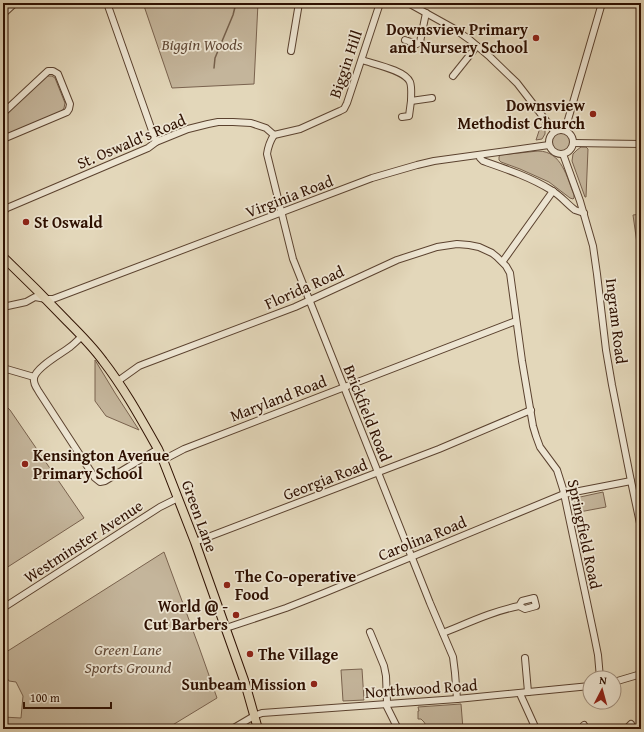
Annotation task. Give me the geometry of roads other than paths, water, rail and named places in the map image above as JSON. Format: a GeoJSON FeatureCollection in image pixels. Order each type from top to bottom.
{"type":"FeatureCollection","features":[{"type":"Feature","properties":{"kind":"main road","name":"Green Lane"},"geometry":{"type":"LineString","coordinates":[[3,257],[82,336],[102,360],[118,382],[158,449],[195,542],[226,628],[245,683],[258,729]]}},
{"type":"Feature","properties":{"kind":"street"},"geometry":{"type":"LineString","coordinates":[[3,14],[15,3]]}},
{"type":"Feature","properties":{"kind":"street"},"geometry":{"type":"LineString","coordinates":[[107,3],[156,142]]}},
{"type":"Feature","properties":{"kind":"street"},"geometry":{"type":"LineString","coordinates":[[290,51],[299,3]]}},
{"type":"Feature","properties":{"kind":"street","name":"Biggin Hill"},"geometry":{"type":"LineString","coordinates":[[274,135],[300,129],[344,109],[362,60],[380,3]]}},
{"type":"Feature","properties":{"kind":"street"},"geometry":{"type":"LineString","coordinates":[[408,3],[453,28],[477,46],[518,84],[554,131]]}},
{"type":"Feature","properties":{"kind":"street"},"geometry":{"type":"LineString","coordinates":[[565,130],[602,3]]}},
{"type":"Feature","properties":{"kind":"street"},"geometry":{"type":"LineString","coordinates":[[405,40],[417,44],[420,42],[426,13]]}},
{"type":"Feature","properties":{"kind":"street"},"geometry":{"type":"LineString","coordinates":[[453,76],[477,46]]}},
{"type":"Feature","properties":{"kind":"street"},"geometry":{"type":"LineString","coordinates":[[362,60],[395,70],[406,76],[409,80],[411,101],[409,116],[402,117]]}},
{"type":"Feature","properties":{"kind":"street"},"geometry":{"type":"LineString","coordinates":[[3,113],[48,71],[53,71],[58,74],[70,104],[67,112],[3,139]]}},
{"type":"Feature","properties":{"kind":"street"},"geometry":{"type":"LineString","coordinates":[[411,101],[432,98]]}},
{"type":"Feature","properties":{"kind":"street","name":"St. Oswald's Road"},"geometry":{"type":"LineString","coordinates":[[3,212],[7,208],[148,148],[156,142],[198,126],[226,122],[241,122],[260,125],[274,135]]}},
{"type":"Feature","properties":{"kind":"street"},"geometry":{"type":"LineString","coordinates":[[565,130],[571,135],[573,143],[571,150],[563,154],[553,152],[549,145],[549,138],[554,131],[565,130]]}},
{"type":"Feature","properties":{"kind":"street","name":"Brickfield Road"},"geometry":{"type":"LineString","coordinates":[[274,135],[270,141],[267,154],[293,259],[454,662],[457,699]]}},
{"type":"Feature","properties":{"kind":"street"},"geometry":{"type":"LineString","coordinates":[[573,143],[641,144]]}},
{"type":"Feature","properties":{"kind":"street","name":"Virginia Road"},"geometry":{"type":"LineString","coordinates":[[3,307],[26,302],[35,297],[53,299],[394,171],[434,162],[549,145]]}},
{"type":"Feature","properties":{"kind":"street","name":"Ingram Road"},"geometry":{"type":"LineString","coordinates":[[563,154],[584,212],[593,246],[611,378],[630,481],[641,528]]}},
{"type":"Feature","properties":{"kind":"street"},"geometry":{"type":"LineString","coordinates":[[480,155],[480,158],[483,161],[518,174],[553,190],[576,210],[584,212]]}},
{"type":"Feature","properties":{"kind":"street"},"geometry":{"type":"LineString","coordinates":[[502,261],[553,190]]}},
{"type":"Feature","properties":{"kind":"street","name":"Florida Road"},"geometry":{"type":"LineString","coordinates":[[118,382],[139,366],[310,301],[397,260],[437,247],[457,244],[474,246],[492,253],[502,261]]}},
{"type":"Feature","properties":{"kind":"street","name":"Springfield Road"},"geometry":{"type":"LineString","coordinates":[[502,261],[510,273],[516,321],[533,426],[544,453],[557,470],[561,480],[594,635],[599,670]]}},
{"type":"Feature","properties":{"kind":"street","name":"Maryland Road"},"geometry":{"type":"LineString","coordinates":[[163,460],[184,449],[516,321]]}},
{"type":"Feature","properties":{"kind":"street"},"geometry":{"type":"LineString","coordinates":[[82,336],[72,345],[39,368],[34,377],[34,384],[97,480],[103,482],[108,480],[158,449]]}},
{"type":"Feature","properties":{"kind":"street"},"geometry":{"type":"LineString","coordinates":[[3,368],[34,377]]}},
{"type":"Feature","properties":{"kind":"street","name":"Georgia Road"},"geometry":{"type":"LineString","coordinates":[[195,542],[474,435],[531,410]]}},
{"type":"Feature","properties":{"kind":"street","name":"Carolina Road"},"geometry":{"type":"LineString","coordinates":[[226,628],[286,608],[564,494],[630,481]]}},
{"type":"Feature","properties":{"kind":"street","name":"Westminster Avenue"},"geometry":{"type":"LineString","coordinates":[[3,608],[160,507],[178,498]]}},
{"type":"Feature","properties":{"kind":"street"},"geometry":{"type":"LineString","coordinates":[[443,633],[484,616],[519,606]]}},
{"type":"Feature","properties":{"kind":"street"},"geometry":{"type":"LineString","coordinates":[[370,632],[384,666],[386,676],[387,707],[398,729]]}},
{"type":"Feature","properties":{"kind":"street"},"geometry":{"type":"LineString","coordinates":[[524,658],[528,692]]}},
{"type":"Feature","properties":{"kind":"street"},"geometry":{"type":"LineString","coordinates":[[622,680],[641,674]]}},
{"type":"Feature","properties":{"kind":"street","name":"Northwood Road"},"geometry":{"type":"LineString","coordinates":[[254,716],[267,713],[457,699],[582,687]]}},
{"type":"Feature","properties":{"kind":"street"},"geometry":{"type":"LineString","coordinates":[[521,693],[536,729]]}},
{"type":"Feature","properties":{"kind":"street"},"geometry":{"type":"LineString","coordinates":[[232,729],[254,716]]}},
{"type":"Feature","properties":{"kind":"street"},"geometry":{"type":"LineString","coordinates":[[626,729],[631,724]]}},
{"type":"Feature","properties":{"kind":"waterway"},"geometry":{"type":"LineString","coordinates":[[214,68],[215,58],[233,15],[236,3]]}},
{"type":"Feature","properties":{"kind":"place","name":"Downsview Primary and Nursery School"},"geometry":{"type":"Point","coordinates":[536,38]}},
{"type":"Feature","properties":{"kind":"place","name":"Downsview Methodist Church"},"geometry":{"type":"Point","coordinates":[593,114]}},
{"type":"Feature","properties":{"kind":"place","name":"St Oswald"},"geometry":{"type":"Point","coordinates":[26,222]}},
{"type":"Feature","properties":{"kind":"place","name":"Kensington Avenue Primary School"},"geometry":{"type":"Point","coordinates":[25,464]}},
{"type":"Feature","properties":{"kind":"place","name":"The Co-operative Food"},"geometry":{"type":"Point","coordinates":[227,585]}},
{"type":"Feature","properties":{"kind":"place","name":"World @ - Cut Barbers"},"geometry":{"type":"Point","coordinates":[236,615]}},
{"type":"Feature","properties":{"kind":"place","name":"The Village"},"geometry":{"type":"Point","coordinates":[250,654]}},
{"type":"Feature","properties":{"kind":"place","name":"Sunbeam Mission"},"geometry":{"type":"Point","coordinates":[314,684]}},
{"type":"Feature","properties":{"kind":"park label","name":"Biggin Woods"},"geometry":{"type":"Point","coordinates":[202,44]}},
{"type":"Feature","properties":{"kind":"park label","name":"Green Lane Sports Ground"},"geometry":{"type":"Point","coordinates":[128,658]}}]}
